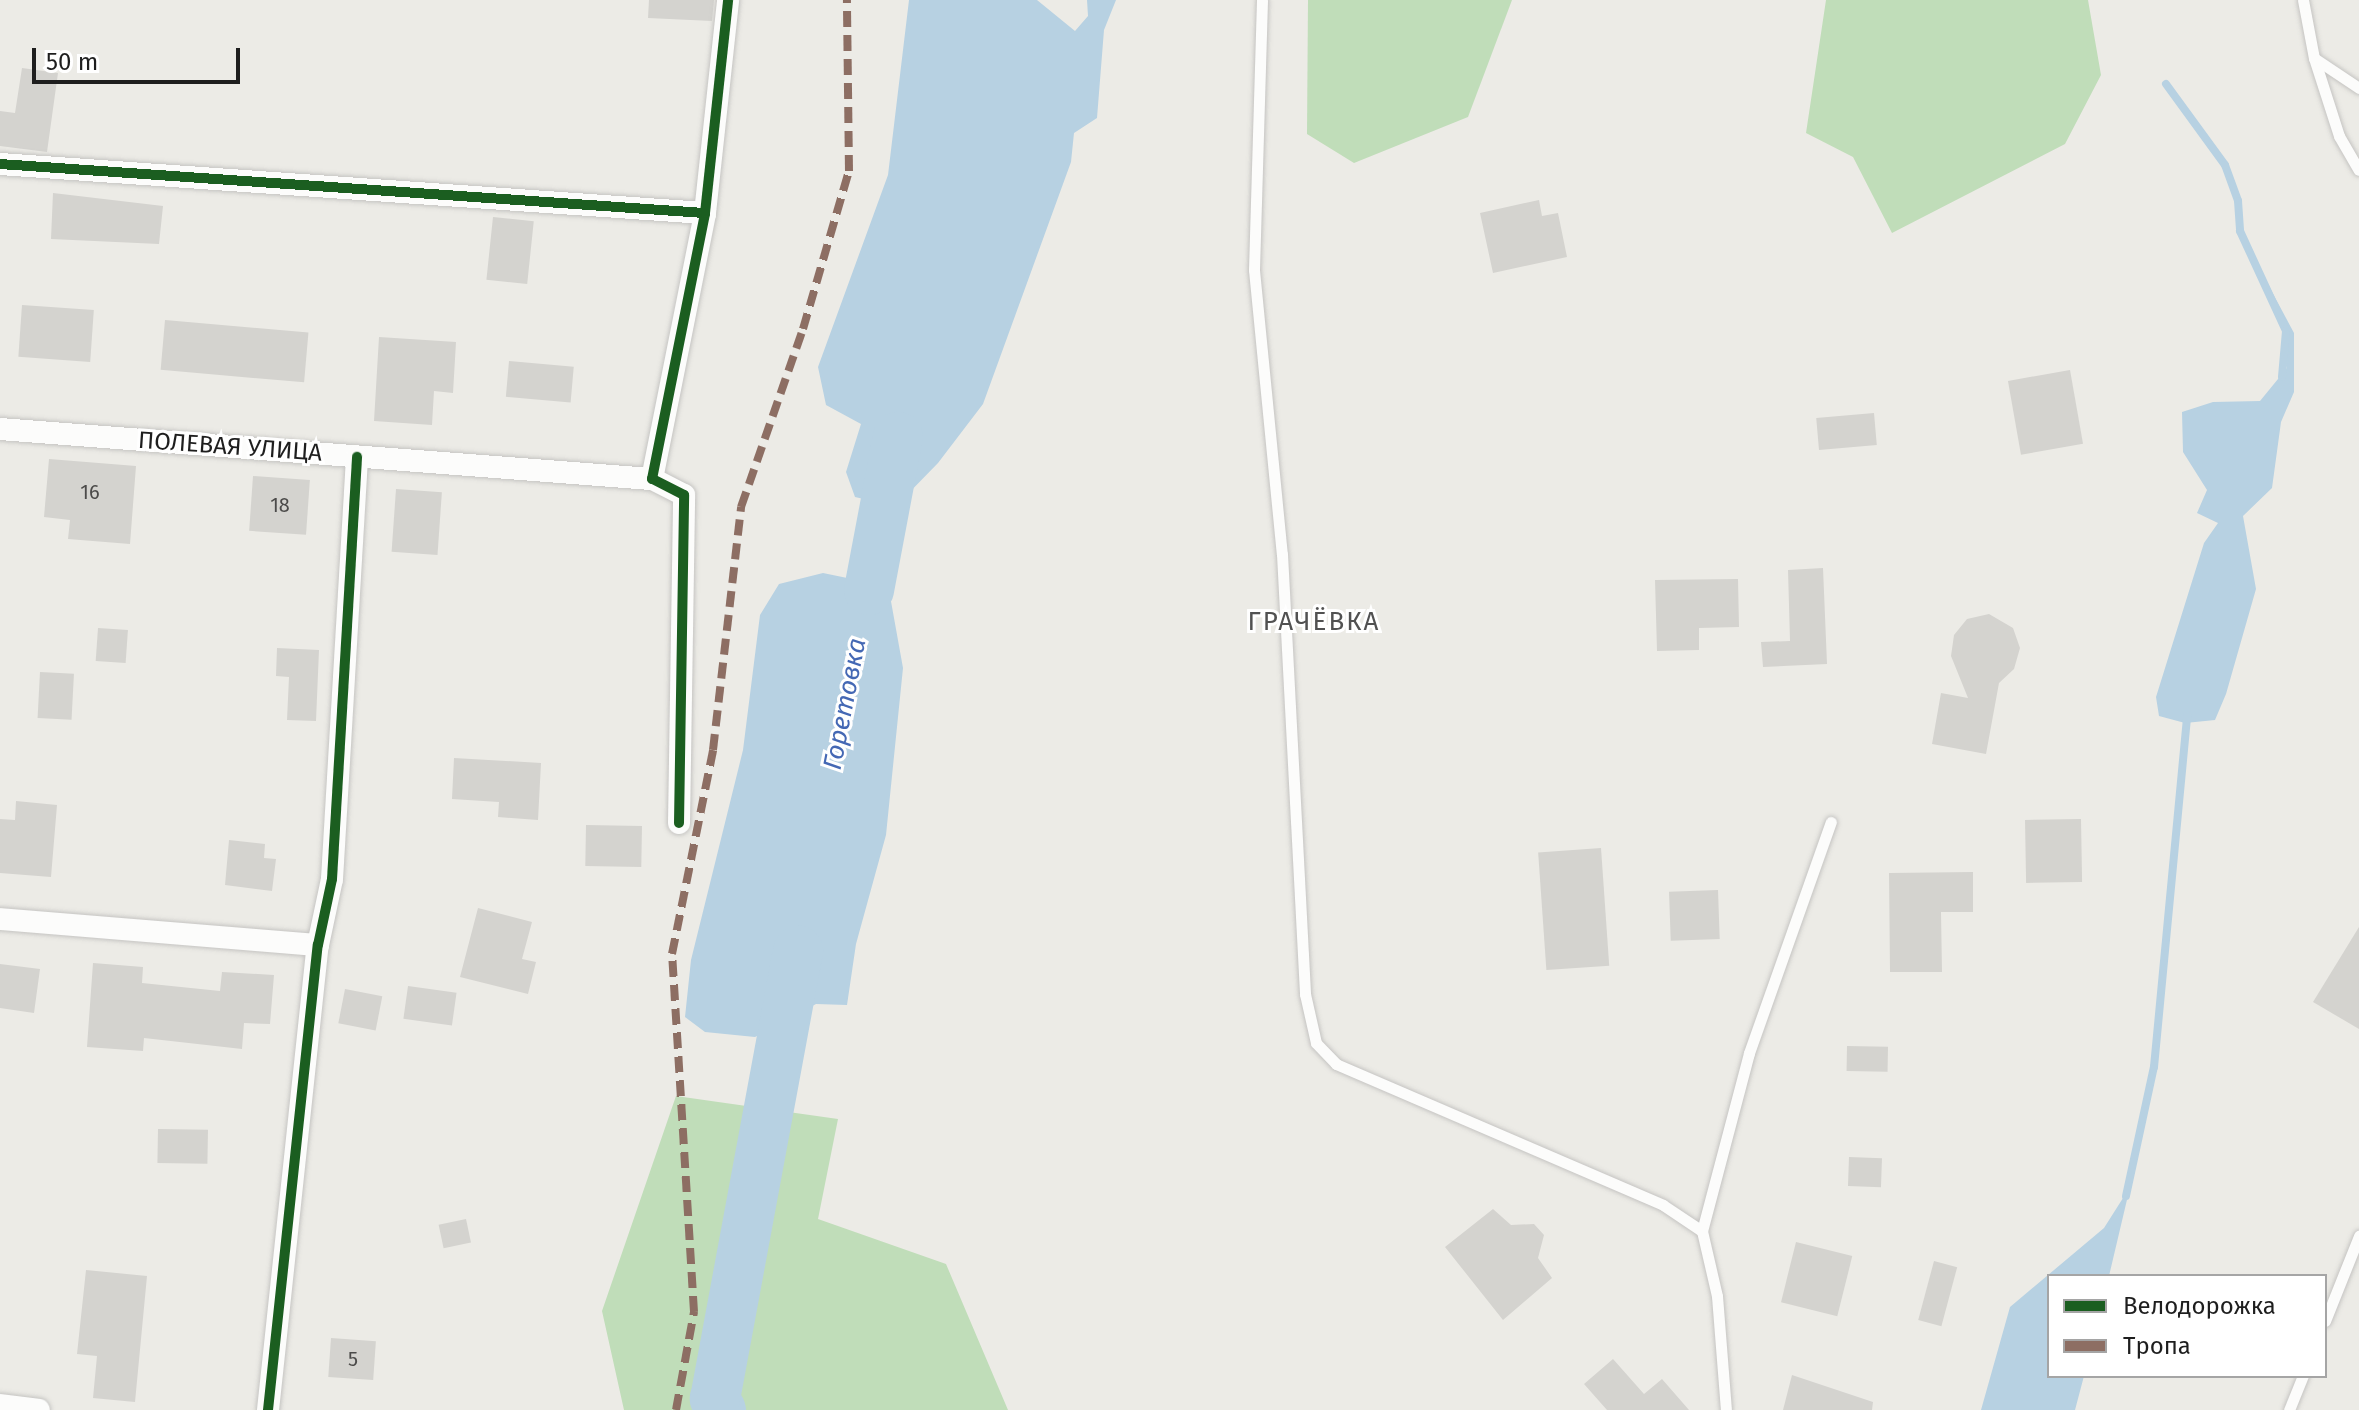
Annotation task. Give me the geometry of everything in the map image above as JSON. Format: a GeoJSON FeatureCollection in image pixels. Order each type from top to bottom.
{"type":"FeatureCollection","features":[{"type":"Feature","properties":{"kind":"street"},"geometry":{"type":"LineString","coordinates":[[679,823],[684,495],[652,479],[705,213],[728,0]]}},
{"type":"Feature","properties":{"kind":"street"},"geometry":{"type":"LineString","coordinates":[[0,164],[705,213]]}},
{"type":"Feature","properties":{"kind":"street","name":"ПОЛЕВАЯ УЛИЦА"},"geometry":{"type":"LineString","coordinates":[[0,429],[652,479]]}},
{"type":"Feature","properties":{"kind":"street"},"geometry":{"type":"LineString","coordinates":[[268,1410],[318,945],[332,879],[357,457]]}},
{"type":"Feature","properties":{"kind":"street"},"geometry":{"type":"LineString","coordinates":[[0,919],[318,945]]}},
{"type":"Feature","properties":{"kind":"street"},"geometry":{"type":"LineString","coordinates":[[0,1405],[39,1410]]}},
{"type":"Feature","properties":{"kind":"lane"},"geometry":{"type":"LineString","coordinates":[[1262,0],[1254,270],[1282,554],[1305,994],[1316,1043],[1336,1064],[1663,1205],[1702,1231]]}},
{"type":"Feature","properties":{"kind":"lane"},"geometry":{"type":"LineString","coordinates":[[2303,0],[2314,58],[2339,136],[2359,170]]}},
{"type":"Feature","properties":{"kind":"lane"},"geometry":{"type":"LineString","coordinates":[[2314,58],[2359,88]]}},
{"type":"Feature","properties":{"kind":"lane"},"geometry":{"type":"LineString","coordinates":[[1726,1410],[1717,1296],[1702,1231],[1749,1053],[1831,822]]}},
{"type":"Feature","properties":{"kind":"lane"},"geometry":{"type":"LineString","coordinates":[[2327,1316],[2359,1236]]}},
{"type":"Feature","properties":{"kind":"lane"},"geometry":{"type":"LineString","coordinates":[[2289,1410],[2302,1378]]}},
{"type":"Feature","properties":{"kind":"green space"},"geometry":{"type":"Polygon","coordinates":[[[1308,0],[1512,0],[1468,117],[1354,163],[1307,134],[1308,0]]]}},
{"type":"Feature","properties":{"kind":"green space"},"geometry":{"type":"Polygon","coordinates":[[[1826,0],[2088,0],[2101,75],[2065,144],[1892,233],[1853,157],[1806,133],[1826,0]]]}},
{"type":"Feature","properties":{"kind":"green space"},"geometry":{"type":"Polygon","coordinates":[[[676,1096],[838,1119],[818,1219],[946,1264],[1008,1410],[624,1410],[602,1311],[676,1096]]]}},
{"type":"Feature","properties":{"kind":"water"},"geometry":{"type":"Polygon","coordinates":[[[909,0],[1037,0],[1075,31],[1088,16],[1087,0],[1116,0],[1104,30],[1097,118],[1074,133],[1071,162],[983,404],[938,463],[899,503],[885,504],[855,497],[846,472],[861,424],[826,405],[818,367],[888,175],[909,0]]]}},
{"type":"Feature","properties":{"kind":"water"},"geometry":{"type":"Polygon","coordinates":[[[2263,275],[2294,333],[2294,392],[2281,422],[2272,488],[2243,516],[2256,589],[2226,694],[2215,720],[2185,723],[2159,716],[2156,697],[2204,543],[2218,523],[2197,513],[2207,490],[2183,452],[2182,412],[2213,402],[2260,401],[2287,368],[2286,331],[2263,275]]]}},
{"type":"Feature","properties":{"kind":"water"},"geometry":{"type":"Polygon","coordinates":[[[863,525],[894,531],[885,568],[903,668],[886,835],[856,944],[847,1005],[816,1004],[755,1037],[705,1032],[685,1017],[691,960],[743,750],[760,615],[779,584],[823,573],[852,579],[861,563],[856,540],[863,525]]]}},
{"type":"Feature","properties":{"kind":"water"},"geometry":{"type":"Polygon","coordinates":[[[2130,1187],[2109,1274],[2049,1274],[2104,1228],[2130,1187]]]}},
{"type":"Feature","properties":{"kind":"water"},"geometry":{"type":"Polygon","coordinates":[[[2047,1276],[2047,1378],[2083,1378],[2075,1410],[1981,1410],[2010,1307],[2047,1276]]]}},
{"type":"Feature","properties":{"kind":"building"},"geometry":{"type":"Polygon","coordinates":[[[649,0],[714,0],[712,21],[648,18],[649,0]]]}},
{"type":"Feature","properties":{"kind":"building"},"geometry":{"type":"Polygon","coordinates":[[[22,68],[58,73],[47,152],[0,146],[0,111],[15,113],[22,68]]]}},
{"type":"Feature","properties":{"kind":"building"},"geometry":{"type":"Polygon","coordinates":[[[53,193],[163,206],[159,244],[51,239],[53,193]]]}},
{"type":"Feature","properties":{"kind":"building"},"geometry":{"type":"Polygon","coordinates":[[[1539,200],[1542,216],[1558,213],[1567,257],[1493,273],[1480,213],[1539,200]]]}},
{"type":"Feature","properties":{"kind":"building"},"geometry":{"type":"Polygon","coordinates":[[[493,217],[534,221],[527,284],[486,280],[493,217]]]}},
{"type":"Feature","properties":{"kind":"building"},"geometry":{"type":"Polygon","coordinates":[[[22,305],[94,310],[90,362],[18,357],[22,305]]]}},
{"type":"Feature","properties":{"kind":"building"},"geometry":{"type":"Polygon","coordinates":[[[165,320],[308,333],[304,382],[161,370],[165,320]]]}},
{"type":"Feature","properties":{"kind":"building"},"geometry":{"type":"Polygon","coordinates":[[[379,337],[456,342],[453,393],[434,391],[432,425],[374,421],[379,337]]]}},
{"type":"Feature","properties":{"kind":"building"},"geometry":{"type":"Polygon","coordinates":[[[509,361],[574,367],[571,403],[506,397],[509,361]]]}},
{"type":"Feature","properties":{"kind":"building"},"geometry":{"type":"Polygon","coordinates":[[[2070,370],[2083,444],[2021,455],[2008,381],[2070,370]]]}},
{"type":"Feature","properties":{"kind":"building"},"geometry":{"type":"Polygon","coordinates":[[[1874,413],[1877,445],[1819,450],[1816,418],[1874,413]]]}},
{"type":"Feature","properties":{"kind":"building"},"geometry":{"type":"Polygon","coordinates":[[[49,459],[136,466],[130,544],[68,539],[70,520],[44,517],[49,459]]]}},
{"type":"Feature","properties":{"kind":"building"},"geometry":{"type":"Polygon","coordinates":[[[253,476],[310,480],[306,535],[249,531],[253,476]]]}},
{"type":"Feature","properties":{"kind":"building"},"geometry":{"type":"Polygon","coordinates":[[[396,489],[442,492],[437,555],[392,552],[396,489]]]}},
{"type":"Feature","properties":{"kind":"building"},"geometry":{"type":"Polygon","coordinates":[[[1823,568],[1827,664],[1763,667],[1761,642],[1790,641],[1788,570],[1823,568]]]}},
{"type":"Feature","properties":{"kind":"building"},"geometry":{"type":"Polygon","coordinates":[[[1738,579],[1739,627],[1699,628],[1699,650],[1657,651],[1655,580],[1738,579]]]}},
{"type":"Feature","properties":{"kind":"building"},"geometry":{"type":"Polygon","coordinates":[[[1989,614],[2013,628],[2020,648],[2014,669],[1999,683],[1986,754],[1932,744],[1941,693],[1968,698],[1951,656],[1954,635],[1967,619],[1989,614]]]}},
{"type":"Feature","properties":{"kind":"building"},"geometry":{"type":"Polygon","coordinates":[[[98,628],[128,630],[126,663],[96,661],[98,628]]]}},
{"type":"Feature","properties":{"kind":"building"},"geometry":{"type":"Polygon","coordinates":[[[277,648],[319,650],[316,721],[287,720],[289,677],[276,676],[277,648]]]}},
{"type":"Feature","properties":{"kind":"building"},"geometry":{"type":"Polygon","coordinates":[[[40,672],[74,674],[72,720],[38,718],[40,672]]]}},
{"type":"Feature","properties":{"kind":"building"},"geometry":{"type":"Polygon","coordinates":[[[454,758],[541,763],[538,820],[498,817],[499,802],[452,799],[454,758]]]}},
{"type":"Feature","properties":{"kind":"building"},"geometry":{"type":"Polygon","coordinates":[[[16,801],[57,805],[51,877],[0,873],[0,819],[15,820],[16,801]]]}},
{"type":"Feature","properties":{"kind":"building"},"geometry":{"type":"Polygon","coordinates":[[[2081,819],[2082,882],[2026,883],[2025,820],[2081,819]]]}},
{"type":"Feature","properties":{"kind":"building"},"geometry":{"type":"Polygon","coordinates":[[[586,825],[642,826],[641,867],[585,866],[586,825]]]}},
{"type":"Feature","properties":{"kind":"building"},"geometry":{"type":"Polygon","coordinates":[[[229,840],[265,844],[264,858],[276,859],[272,891],[225,885],[229,840]]]}},
{"type":"Feature","properties":{"kind":"building"},"geometry":{"type":"Polygon","coordinates":[[[1601,848],[1609,966],[1546,970],[1538,852],[1601,848]]]}},
{"type":"Feature","properties":{"kind":"building"},"geometry":{"type":"Polygon","coordinates":[[[1973,872],[1973,912],[1941,912],[1942,972],[1890,972],[1889,873],[1973,872]]]}},
{"type":"Feature","properties":{"kind":"building"},"geometry":{"type":"Polygon","coordinates":[[[1718,890],[1720,939],[1671,941],[1669,892],[1718,890]]]}},
{"type":"Feature","properties":{"kind":"building"},"geometry":{"type":"Polygon","coordinates":[[[478,908],[532,922],[522,959],[536,962],[528,994],[460,977],[478,908]]]}},
{"type":"Feature","properties":{"kind":"building"},"geometry":{"type":"Polygon","coordinates":[[[2359,927],[2359,1029],[2313,1002],[2359,927]]]}},
{"type":"Feature","properties":{"kind":"building"},"geometry":{"type":"Polygon","coordinates":[[[93,963],[143,967],[142,983],[220,991],[222,972],[274,975],[270,1024],[244,1023],[242,1049],[144,1038],[143,1051],[87,1047],[93,963]]]}},
{"type":"Feature","properties":{"kind":"building"},"geometry":{"type":"Polygon","coordinates":[[[0,964],[40,969],[34,1013],[0,1008],[0,964]]]}},
{"type":"Feature","properties":{"kind":"building"},"geometry":{"type":"Polygon","coordinates":[[[408,986],[457,993],[452,1025],[403,1019],[408,986]]]}},
{"type":"Feature","properties":{"kind":"building"},"geometry":{"type":"Polygon","coordinates":[[[345,989],[382,996],[376,1031],[338,1023],[345,989]]]}},
{"type":"Feature","properties":{"kind":"building"},"geometry":{"type":"Polygon","coordinates":[[[1847,1046],[1888,1047],[1888,1072],[1847,1071],[1847,1046]]]}},
{"type":"Feature","properties":{"kind":"building"},"geometry":{"type":"Polygon","coordinates":[[[158,1129],[208,1130],[207,1164],[157,1163],[158,1129]]]}},
{"type":"Feature","properties":{"kind":"building"},"geometry":{"type":"Polygon","coordinates":[[[1849,1157],[1882,1158],[1881,1187],[1848,1186],[1849,1157]]]}},
{"type":"Feature","properties":{"kind":"building"},"geometry":{"type":"Polygon","coordinates":[[[1493,1209],[1511,1225],[1534,1224],[1544,1235],[1538,1258],[1552,1278],[1503,1320],[1445,1247],[1493,1209]]]}},
{"type":"Feature","properties":{"kind":"building"},"geometry":{"type":"Polygon","coordinates":[[[466,1219],[471,1242],[444,1248],[439,1225],[466,1219]]]}},
{"type":"Feature","properties":{"kind":"building"},"geometry":{"type":"Polygon","coordinates":[[[1796,1242],[1852,1256],[1837,1316],[1781,1302],[1796,1242]]]}},
{"type":"Feature","properties":{"kind":"building"},"geometry":{"type":"Polygon","coordinates":[[[1934,1261],[1957,1267],[1941,1326],[1918,1320],[1934,1261]]]}},
{"type":"Feature","properties":{"kind":"building"},"geometry":{"type":"Polygon","coordinates":[[[86,1270],[147,1276],[135,1402],[93,1398],[97,1356],[77,1354],[86,1270]]]}},
{"type":"Feature","properties":{"kind":"building"},"geometry":{"type":"Polygon","coordinates":[[[331,1338],[376,1341],[373,1380],[328,1377],[331,1338]]]}},
{"type":"Feature","properties":{"kind":"building"},"geometry":{"type":"Polygon","coordinates":[[[1613,1359],[1644,1394],[1662,1379],[1689,1410],[1607,1410],[1584,1384],[1613,1359]]]}},
{"type":"Feature","properties":{"kind":"building"},"geometry":{"type":"Polygon","coordinates":[[[1792,1375],[1873,1402],[1872,1410],[1783,1410],[1792,1375]]]}},
{"type":"Feature","properties":{"kind":"waterway"},"geometry":{"type":"LineString","coordinates":[[2166,84],[2225,165],[2238,201],[2240,231],[2286,331],[2282,377]]}},
{"type":"Feature","properties":{"kind":"waterway","name":"Горетовка"},"geometry":{"type":"LineString","coordinates":[[869,590],[898,437]]}},
{"type":"Feature","properties":{"kind":"waterway"},"geometry":{"type":"LineString","coordinates":[[2126,1196],[2154,1067],[2187,715]]}},
{"type":"Feature","properties":{"kind":"waterway","name":"Горетовка"},"geometry":{"type":"LineString","coordinates":[[721,1410],[715,1399],[798,951]]}},
{"type":"Feature","properties":{"kind":"marked path"},"geometry":{"type":"LineString","coordinates":[[676,1410],[694,1312],[672,954],[713,750],[741,507],[803,329],[849,171],[847,0]]}},
{"type":"Feature","properties":{"kind":"cycle path"},"geometry":{"type":"LineString","coordinates":[[679,823],[684,495],[652,479],[705,213],[728,0]]}},
{"type":"Feature","properties":{"kind":"cycle path"},"geometry":{"type":"LineString","coordinates":[[0,164],[705,213]]}},
{"type":"Feature","properties":{"kind":"cycle path"},"geometry":{"type":"LineString","coordinates":[[268,1410],[318,945],[332,879],[357,457]]}},
{"type":"Feature","properties":{"kind":"district","name":"ГРАЧЁВКА"},"geometry":{"type":"Point","coordinates":[1314,622]}}]}
